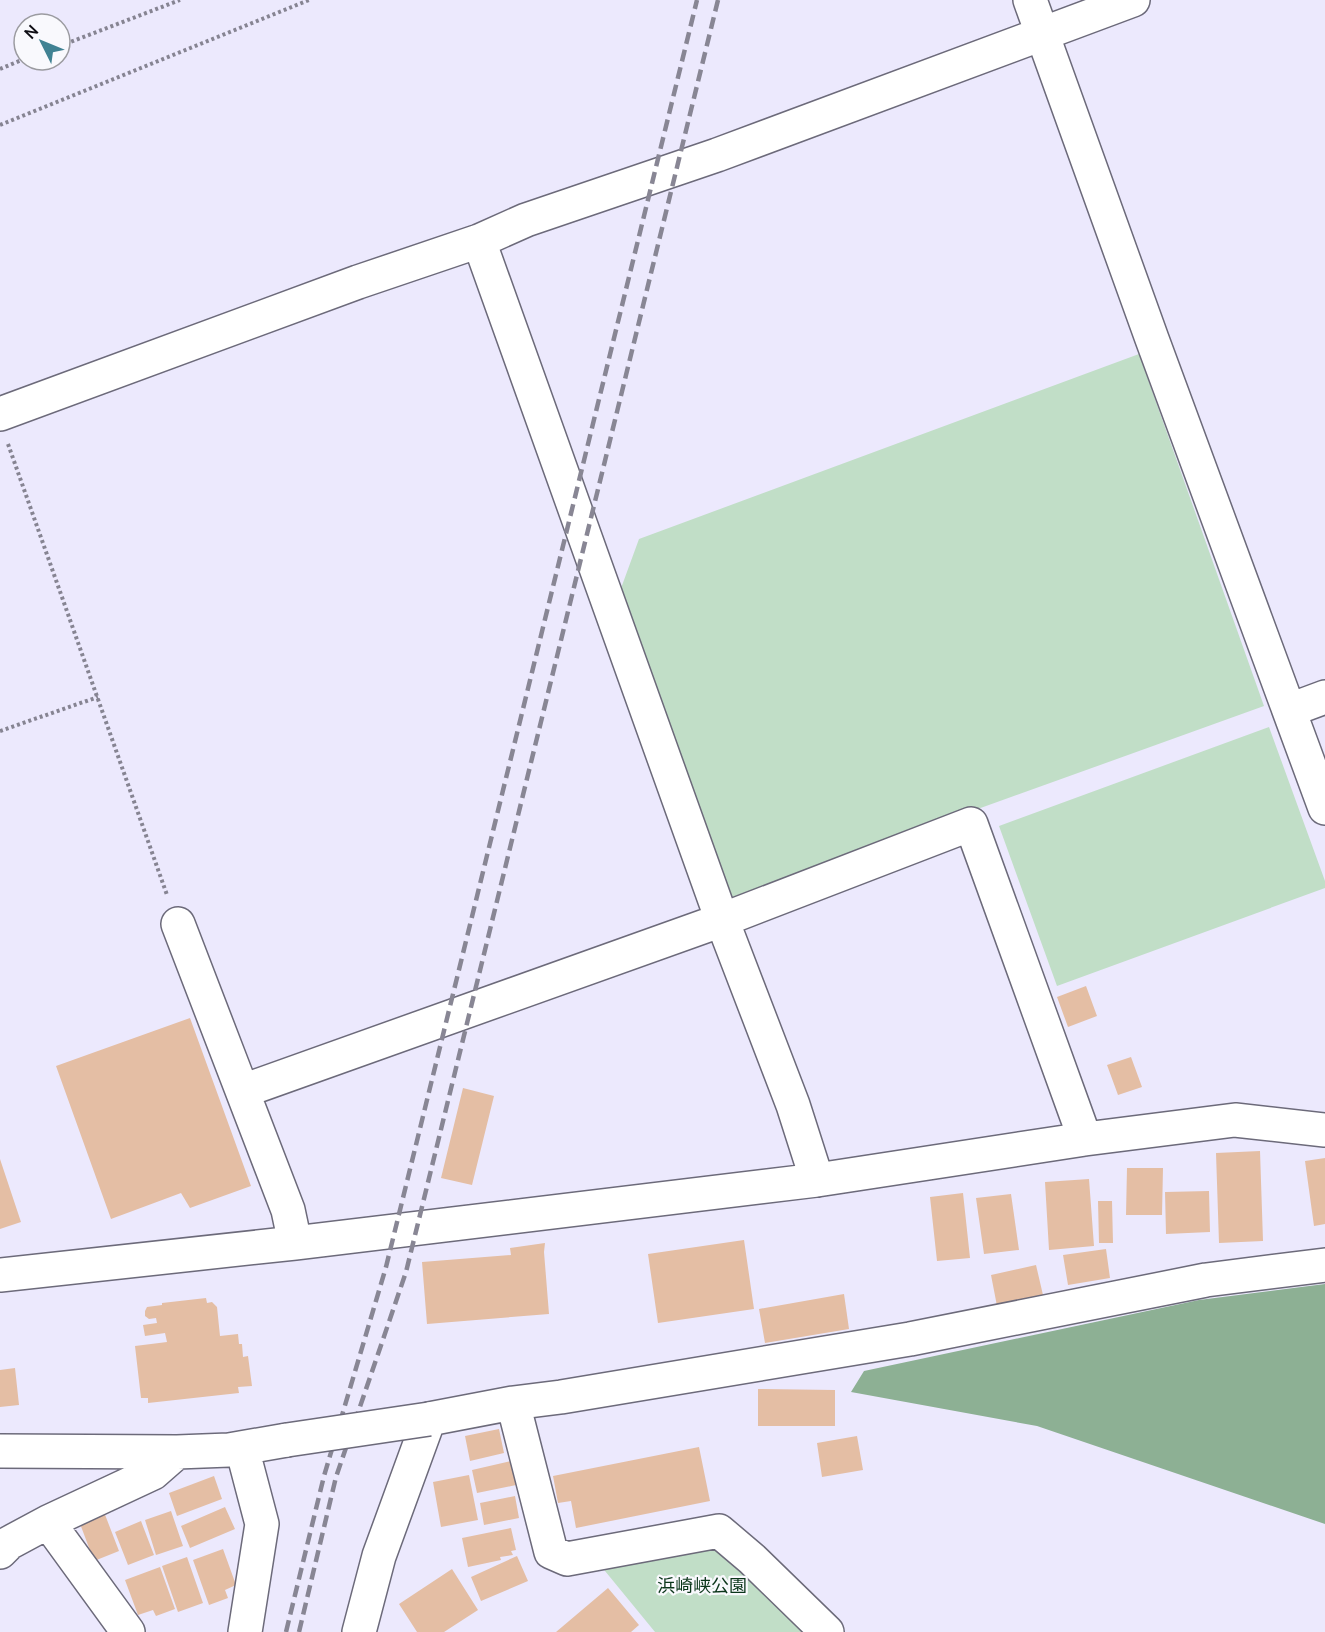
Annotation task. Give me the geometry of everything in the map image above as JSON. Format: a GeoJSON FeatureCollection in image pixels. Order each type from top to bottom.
{"type":"FeatureCollection","features":[{"type":"Feature","properties":{"kind":"street"},"geometry":{"type":"LineString","coordinates":[[1029,0],[1325,808]]}},
{"type":"Feature","properties":{"kind":"street"},"geometry":{"type":"LineString","coordinates":[[4,429],[358,282],[478,242],[526,220],[717,154],[1133,0]]}},
{"type":"Feature","properties":{"kind":"street"},"geometry":{"type":"LineString","coordinates":[[478,242],[722,920],[793,1106],[817,1180]]}},
{"type":"Feature","properties":{"kind":"street"},"geometry":{"type":"LineString","coordinates":[[1290,710],[1325,697]]}},
{"type":"Feature","properties":{"kind":"street"},"geometry":{"type":"LineString","coordinates":[[243,1091],[722,920],[971,825],[1085,1139]]}},
{"type":"Feature","properties":{"kind":"street"},"geometry":{"type":"LineString","coordinates":[[178,924],[288,1210],[295,1243]]}},
{"type":"Feature","properties":{"kind":"street"},"geometry":{"type":"LineString","coordinates":[[0,1275],[295,1243],[817,1180],[1085,1139],[1235,1120],[1325,1130]]}},
{"type":"Feature","properties":{"kind":"street"},"geometry":{"type":"LineString","coordinates":[[0,1451],[177,1452],[242,1448],[910,1339],[1206,1280],[1325,1265]]}},
{"type":"Feature","properties":{"kind":"street"},"geometry":{"type":"LineString","coordinates":[[513,1403],[551,1552],[567,1559],[719,1531],[752,1559],[826,1632]]}},
{"type":"Feature","properties":{"kind":"street"},"geometry":{"type":"LineString","coordinates":[[359,1632],[379,1556],[429,1419]]}},
{"type":"Feature","properties":{"kind":"street"},"geometry":{"type":"LineString","coordinates":[[242,1448],[262,1524],[245,1632]]}},
{"type":"Feature","properties":{"kind":"street"},"geometry":{"type":"LineString","coordinates":[[0,1552],[9,1543],[48,1522],[153,1473],[177,1452]]}},
{"type":"Feature","properties":{"kind":"street"},"geometry":{"type":"LineString","coordinates":[[48,1522],[128,1632]]}},
{"type":"Feature","properties":{"kind":"path"},"geometry":{"type":"LineString","coordinates":[[72,41],[180,0]]}},
{"type":"Feature","properties":{"kind":"path"},"geometry":{"type":"LineString","coordinates":[[0,124],[309,0]]}},
{"type":"Feature","properties":{"kind":"path"},"geometry":{"type":"LineString","coordinates":[[4,429],[178,924]]}},
{"type":"Feature","properties":{"kind":"path"},"geometry":{"type":"LineString","coordinates":[[0,731],[98,697]]}},
{"type":"Feature","properties":{"kind":"green space"},"geometry":{"type":"Polygon","coordinates":[[[1139,354],[1264,706],[731,898],[620,591],[639,539],[1139,354]]]}},
{"type":"Feature","properties":{"kind":"green space"},"geometry":{"type":"Polygon","coordinates":[[[1269,727],[1325,881],[1325,888],[1057,986],[999,826],[1269,727]]]}},
{"type":"Feature","properties":{"kind":"green space"},"geometry":{"type":"Polygon","coordinates":[[[1325,1284],[1325,1524],[1037,1426],[851,1392],[864,1371],[1199,1300],[1325,1284]]]}},
{"type":"Feature","properties":{"kind":"green space","name":"浜崎峡公園"},"geometry":{"type":"Polygon","coordinates":[[[717,1537],[812,1632],[655,1632],[596,1560],[717,1537]]]}},
{"type":"Feature","properties":{"kind":"building"},"geometry":{"type":"Polygon","coordinates":[[[1086,986],[1097,1016],[1068,1027],[1057,997],[1086,986]]]}},
{"type":"Feature","properties":{"kind":"building"},"geometry":{"type":"Polygon","coordinates":[[[190,1018],[251,1186],[190,1208],[181,1193],[111,1219],[56,1066],[190,1018]]]}},
{"type":"Feature","properties":{"kind":"building"},"geometry":{"type":"Polygon","coordinates":[[[1131,1057],[1142,1087],[1118,1095],[1107,1065],[1131,1057]]]}},
{"type":"Feature","properties":{"kind":"building"},"geometry":{"type":"Polygon","coordinates":[[[463,1088],[494,1096],[472,1185],[441,1178],[463,1088]]]}},
{"type":"Feature","properties":{"kind":"building"},"geometry":{"type":"Polygon","coordinates":[[[1260,1151],[1263,1241],[1219,1243],[1216,1153],[1260,1151]]]}},
{"type":"Feature","properties":{"kind":"building"},"geometry":{"type":"Polygon","coordinates":[[[1325,1158],[1325,1224],[1314,1226],[1305,1161],[1325,1158]]]}},
{"type":"Feature","properties":{"kind":"building"},"geometry":{"type":"Polygon","coordinates":[[[0,1159],[21,1222],[0,1229],[0,1159]]]}},
{"type":"Feature","properties":{"kind":"building"},"geometry":{"type":"Polygon","coordinates":[[[1127,1168],[1163,1168],[1162,1215],[1126,1215],[1127,1168]]]}},
{"type":"Feature","properties":{"kind":"building"},"geometry":{"type":"Polygon","coordinates":[[[1089,1179],[1094,1246],[1049,1250],[1045,1182],[1089,1179]]]}},
{"type":"Feature","properties":{"kind":"building"},"geometry":{"type":"Polygon","coordinates":[[[1209,1191],[1210,1232],[1166,1234],[1165,1192],[1209,1191]]]}},
{"type":"Feature","properties":{"kind":"building"},"geometry":{"type":"Polygon","coordinates":[[[963,1193],[970,1258],[937,1261],[930,1197],[963,1193]]]}},
{"type":"Feature","properties":{"kind":"building"},"geometry":{"type":"Polygon","coordinates":[[[1011,1194],[1019,1250],[984,1254],[976,1198],[1011,1194]]]}},
{"type":"Feature","properties":{"kind":"building"},"geometry":{"type":"Polygon","coordinates":[[[1098,1201],[1112,1201],[1113,1243],[1099,1243],[1098,1201]]]}},
{"type":"Feature","properties":{"kind":"building"},"geometry":{"type":"Polygon","coordinates":[[[744,1240],[754,1309],[658,1323],[648,1254],[744,1240]]]}},
{"type":"Feature","properties":{"kind":"building"},"geometry":{"type":"Polygon","coordinates":[[[545,1243],[549,1314],[427,1324],[422,1262],[511,1255],[510,1248],[545,1243]]]}},
{"type":"Feature","properties":{"kind":"building"},"geometry":{"type":"Polygon","coordinates":[[[1106,1249],[1110,1278],[1068,1285],[1063,1255],[1106,1249]]]}},
{"type":"Feature","properties":{"kind":"building"},"geometry":{"type":"Polygon","coordinates":[[[1036,1265],[1043,1295],[997,1306],[991,1275],[1036,1265]]]}},
{"type":"Feature","properties":{"kind":"building"},"geometry":{"type":"Polygon","coordinates":[[[844,1294],[849,1329],[765,1343],[759,1309],[844,1294]]]}},
{"type":"Feature","properties":{"kind":"building"},"geometry":{"type":"Polygon","coordinates":[[[206,1298],[207,1303],[212,1302],[217,1307],[220,1336],[238,1334],[243,1357],[248,1356],[252,1386],[238,1387],[239,1393],[148,1403],[148,1398],[141,1398],[135,1346],[167,1342],[165,1333],[145,1336],[143,1325],[157,1323],[156,1318],[149,1319],[145,1316],[147,1307],[206,1298]]]}},
{"type":"Feature","properties":{"kind":"building"},"geometry":{"type":"Polygon","coordinates":[[[15,1368],[19,1405],[0,1407],[0,1370],[15,1368]]]}},
{"type":"Feature","properties":{"kind":"building"},"geometry":{"type":"Polygon","coordinates":[[[758,1389],[835,1390],[835,1426],[758,1426],[758,1389]]]}},
{"type":"Feature","properties":{"kind":"building"},"geometry":{"type":"Polygon","coordinates":[[[499,1429],[504,1453],[470,1461],[465,1436],[499,1429]]]}},
{"type":"Feature","properties":{"kind":"building"},"geometry":{"type":"Polygon","coordinates":[[[857,1436],[863,1470],[822,1477],[817,1443],[857,1436]]]}},
{"type":"Feature","properties":{"kind":"building"},"geometry":{"type":"Polygon","coordinates":[[[699,1447],[710,1501],[576,1528],[571,1501],[558,1503],[553,1476],[699,1447]]]}},
{"type":"Feature","properties":{"kind":"building"},"geometry":{"type":"Polygon","coordinates":[[[511,1461],[516,1485],[477,1493],[472,1470],[511,1461]]]}},
{"type":"Feature","properties":{"kind":"building"},"geometry":{"type":"Polygon","coordinates":[[[469,1475],[478,1520],[441,1527],[433,1482],[469,1475]]]}},
{"type":"Feature","properties":{"kind":"building"},"geometry":{"type":"Polygon","coordinates":[[[214,1476],[222,1499],[177,1516],[169,1493],[214,1476]]]}},
{"type":"Feature","properties":{"kind":"building"},"geometry":{"type":"Polygon","coordinates":[[[515,1496],[519,1518],[484,1525],[480,1503],[515,1496]]]}},
{"type":"Feature","properties":{"kind":"building"},"geometry":{"type":"Polygon","coordinates":[[[225,1507],[235,1529],[190,1548],[181,1526],[225,1507]]]}},
{"type":"Feature","properties":{"kind":"building"},"geometry":{"type":"Polygon","coordinates":[[[171,1511],[183,1546],[156,1555],[145,1520],[171,1511]]]}},
{"type":"Feature","properties":{"kind":"building"},"geometry":{"type":"Polygon","coordinates":[[[104,1512],[119,1551],[94,1561],[79,1521],[104,1512]]]}},
{"type":"Feature","properties":{"kind":"building"},"geometry":{"type":"Polygon","coordinates":[[[141,1521],[154,1555],[128,1565],[115,1532],[141,1521]]]}},
{"type":"Feature","properties":{"kind":"building"},"geometry":{"type":"Polygon","coordinates":[[[511,1528],[516,1550],[511,1551],[513,1555],[468,1567],[462,1538],[511,1528]]]}},
{"type":"Feature","properties":{"kind":"building"},"geometry":{"type":"Polygon","coordinates":[[[223,1549],[236,1585],[225,1590],[228,1598],[209,1605],[193,1560],[223,1549]]]}},
{"type":"Feature","properties":{"kind":"building"},"geometry":{"type":"Polygon","coordinates":[[[517,1556],[528,1581],[481,1601],[471,1577],[517,1556]]]}},
{"type":"Feature","properties":{"kind":"building"},"geometry":{"type":"Polygon","coordinates":[[[187,1557],[203,1603],[178,1612],[162,1566],[187,1557]]]}},
{"type":"Feature","properties":{"kind":"building"},"geometry":{"type":"Polygon","coordinates":[[[160,1567],[175,1609],[156,1616],[153,1610],[138,1615],[125,1580],[160,1567]]]}},
{"type":"Feature","properties":{"kind":"building"},"geometry":{"type":"Polygon","coordinates":[[[452,1569],[478,1610],[444,1632],[417,1632],[399,1604],[452,1569]]]}},
{"type":"Feature","properties":{"kind":"building"},"geometry":{"type":"Polygon","coordinates":[[[608,1588],[639,1625],[631,1632],[556,1632],[608,1588]]]}},
{"type":"Feature","properties":{"kind":"railway"},"geometry":{"type":"LineString","coordinates":[[286,1632],[324,1476],[386,1267],[697,0]]}},
{"type":"Feature","properties":{"kind":"railway"},"geometry":{"type":"LineString","coordinates":[[299,1632],[336,1477],[406,1272],[718,0]]}}]}
